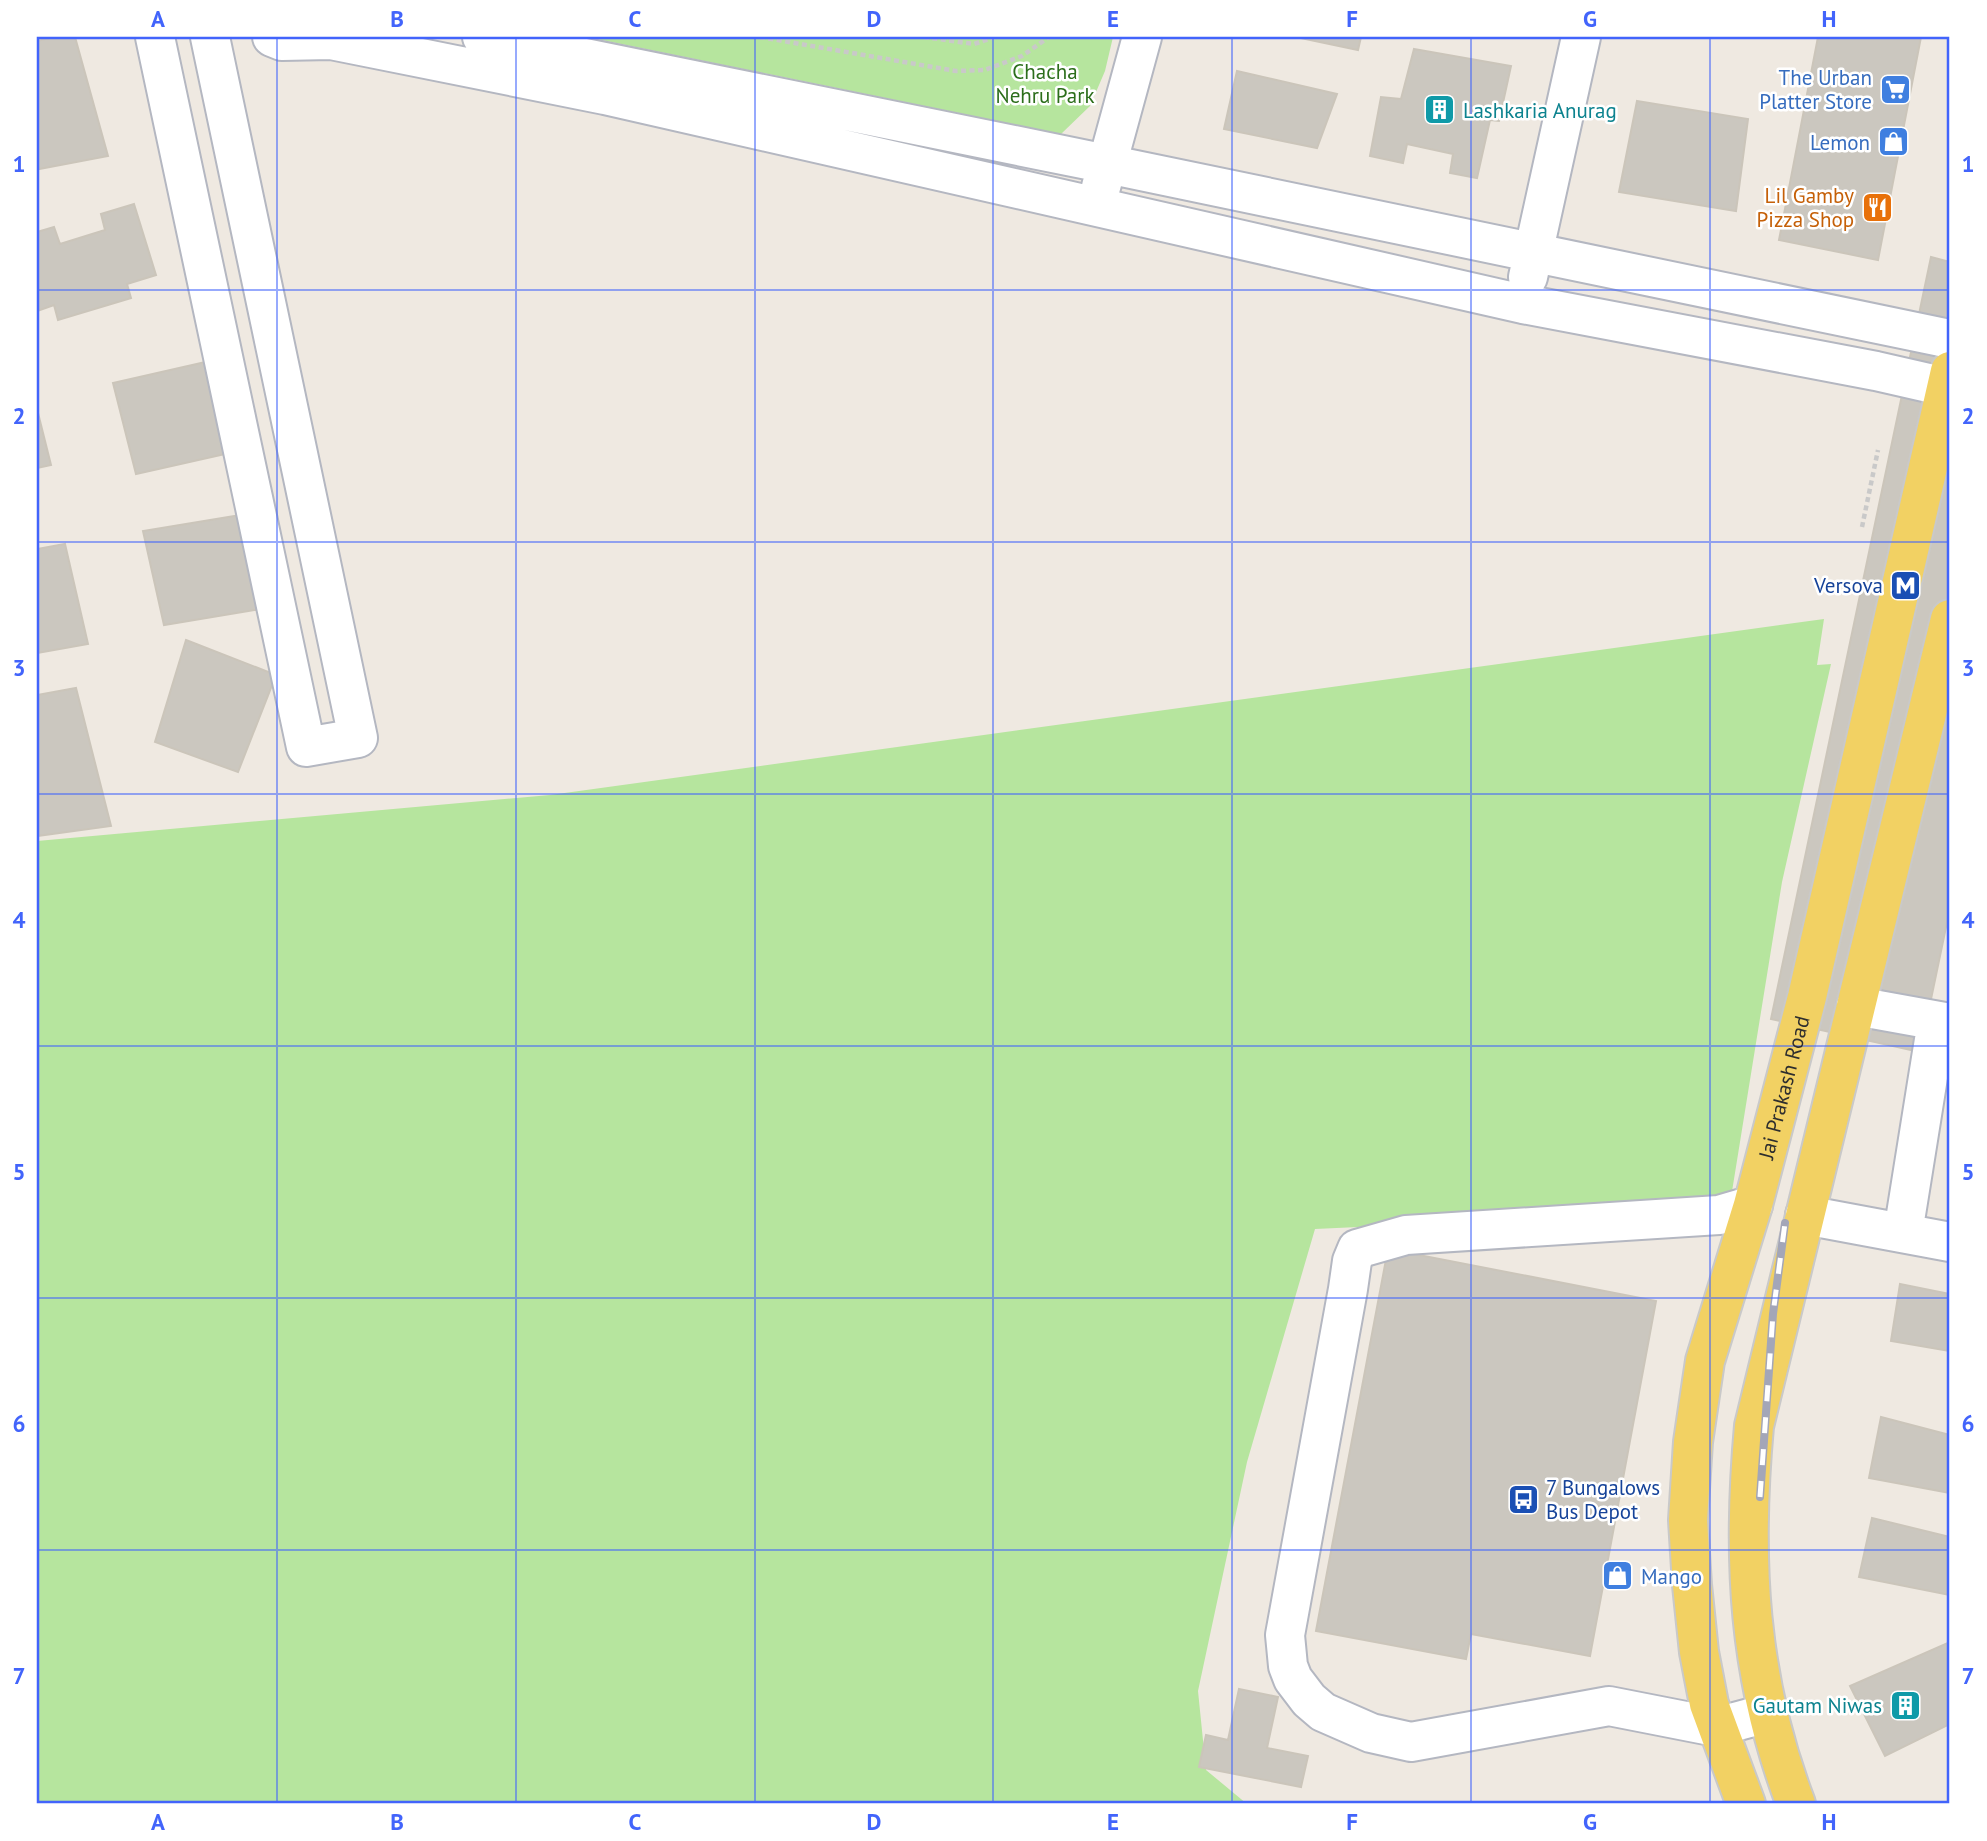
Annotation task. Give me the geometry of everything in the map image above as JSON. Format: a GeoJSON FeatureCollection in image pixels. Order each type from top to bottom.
{"type":"FeatureCollection","features":[{"type":"Feature","properties":{"kind":"main road","name":"Jai Prakash Road"},"geometry":{"type":"LineString","coordinates":[[1746,1804],[1716,1727],[1699,1652],[1692,1585],[1688,1520],[1693,1442],[1704,1361],[1753,1205],[1807,997],[1948,379]]}},
{"type":"Feature","properties":{"kind":"main road"},"geometry":{"type":"LineString","coordinates":[[1796,1804],[1775,1743],[1752,1618],[1747,1551],[1754,1426],[1856,1006],[1939,715],[1950,619]]}},
{"type":"Feature","properties":{"kind":"street"},"geometry":{"type":"LineString","coordinates":[[213,37],[358,738],[306,747],[156,43],[213,37]]}},
{"type":"Feature","properties":{"kind":"street"},"geometry":{"type":"LineString","coordinates":[[272,37],[282,41],[331,40],[605,95],[1523,303],[1876,371],[1948,379]]}},
{"type":"Feature","properties":{"kind":"street"},"geometry":{"type":"LineString","coordinates":[[482,37],[1950,339]]}},
{"type":"Feature","properties":{"kind":"street"},"geometry":{"type":"LineString","coordinates":[[1096,206],[1142,37]]}},
{"type":"Feature","properties":{"kind":"street"},"geometry":{"type":"LineString","coordinates":[[1523,303],[1581,37]]}},
{"type":"Feature","properties":{"kind":"street"},"geometry":{"type":"LineString","coordinates":[[1876,371],[1885,326]]}},
{"type":"Feature","properties":{"kind":"street"},"geometry":{"type":"LineString","coordinates":[[1856,1006],[1944,1022],[1903,1233]]}},
{"type":"Feature","properties":{"kind":"street"},"geometry":{"type":"LineString","coordinates":[[1753,1205],[1719,1215],[1406,1235],[1357,1249],[1352,1261],[1285,1635],[1288,1666],[1293,1679],[1309,1700],[1323,1712],[1371,1733],[1411,1742],[1609,1706],[1716,1727],[1768,1713]]}},
{"type":"Feature","properties":{"kind":"street"},"geometry":{"type":"LineString","coordinates":[[1805,1215],[1950,1242]]}},
{"type":"Feature","properties":{"kind":"path"},"geometry":{"type":"LineString","coordinates":[[760,37],[956,71],[985,70],[1022,56],[1049,37]]}},
{"type":"Feature","properties":{"kind":"path"},"geometry":{"type":"LineString","coordinates":[[924,37],[974,44],[995,37]]}},
{"type":"Feature","properties":{"kind":"path"},"geometry":{"type":"LineString","coordinates":[[1862,527],[1878,450]]}},
{"type":"Feature","properties":{"kind":"green space","name":"Chacha Nehru Park"},"geometry":{"type":"Polygon","coordinates":[[[587,37],[1113,37],[1105,71],[1090,106],[1061,134],[587,37]]]}},
{"type":"Feature","properties":{"kind":"green space"},"geometry":{"type":"Polygon","coordinates":[[[1824,619],[1817,665],[1831,664],[1782,882],[1729,1210],[1315,1229],[1247,1462],[1198,1691],[1206,1770],[1247,1804],[37,1804],[37,841],[550,795],[1824,619]]]}},
{"type":"Feature","properties":{"kind":"building"},"geometry":{"type":"Polygon","coordinates":[[[53,37],[75,37],[108,156],[39,169],[37,41],[53,37]]]}},
{"type":"Feature","properties":{"kind":"building"},"geometry":{"type":"Polygon","coordinates":[[[1296,37],[1361,37],[1358,50],[1296,37]]]}},
{"type":"Feature","properties":{"kind":"building"},"geometry":{"type":"Polygon","coordinates":[[[1818,37],[1921,37],[1878,260],[1779,240],[1818,37]]]}},
{"type":"Feature","properties":{"kind":"building","name":"Lashkaria Anurag"},"geometry":{"type":"Polygon","coordinates":[[[1414,49],[1511,66],[1499,121],[1490,120],[1477,178],[1450,173],[1453,154],[1407,144],[1403,163],[1370,156],[1381,97],[1401,99],[1414,49]]]}},
{"type":"Feature","properties":{"kind":"building"},"geometry":{"type":"Polygon","coordinates":[[[1237,71],[1337,94],[1317,148],[1224,129],[1237,71]]]}},
{"type":"Feature","properties":{"kind":"building"},"geometry":{"type":"Polygon","coordinates":[[[1637,101],[1748,119],[1736,211],[1619,192],[1637,101]]]}},
{"type":"Feature","properties":{"kind":"building"},"geometry":{"type":"Polygon","coordinates":[[[134,204],[156,275],[127,284],[131,298],[58,320],[54,305],[37,311],[37,232],[54,227],[60,244],[105,230],[101,214],[134,204]]]}},
{"type":"Feature","properties":{"kind":"building","name":"Versova"},"geometry":{"type":"Polygon","coordinates":[[[1931,257],[1950,262],[1950,908],[1920,1052],[1771,1019],[1931,257]]]}},
{"type":"Feature","properties":{"kind":"building"},"geometry":{"type":"Polygon","coordinates":[[[210,361],[234,452],[136,474],[113,383],[210,361]]]}},
{"type":"Feature","properties":{"kind":"building"},"geometry":{"type":"Polygon","coordinates":[[[37,409],[51,465],[37,468],[37,409]]]}},
{"type":"Feature","properties":{"kind":"building"},"geometry":{"type":"Polygon","coordinates":[[[241,515],[261,609],[164,625],[143,531],[241,515]]]}},
{"type":"Feature","properties":{"kind":"building"},"geometry":{"type":"Polygon","coordinates":[[[65,544],[88,644],[37,653],[37,549],[65,544]]]}},
{"type":"Feature","properties":{"kind":"building"},"geometry":{"type":"Polygon","coordinates":[[[186,640],[276,675],[238,772],[155,742],[186,640]]]}},
{"type":"Feature","properties":{"kind":"building"},"geometry":{"type":"Polygon","coordinates":[[[76,688],[111,826],[37,836],[37,695],[76,688]]]}},
{"type":"Feature","properties":{"kind":"building"},"geometry":{"type":"Polygon","coordinates":[[[1388,1249],[1656,1301],[1590,1656],[1471,1634],[1466,1659],[1316,1631],[1388,1249]]]}},
{"type":"Feature","properties":{"kind":"building"},"geometry":{"type":"Polygon","coordinates":[[[1900,1284],[1950,1294],[1950,1351],[1891,1341],[1900,1284]]]}},
{"type":"Feature","properties":{"kind":"building"},"geometry":{"type":"Polygon","coordinates":[[[1881,1417],[1950,1435],[1950,1493],[1869,1478],[1881,1417]]]}},
{"type":"Feature","properties":{"kind":"building"},"geometry":{"type":"Polygon","coordinates":[[[1872,1518],[1950,1537],[1950,1595],[1859,1577],[1872,1518]]]}},
{"type":"Feature","properties":{"kind":"building","name":"Gautam Niwas"},"geometry":{"type":"Polygon","coordinates":[[[1950,1642],[1950,1724],[1885,1756],[1850,1686],[1950,1642]]]}},
{"type":"Feature","properties":{"kind":"building"},"geometry":{"type":"Polygon","coordinates":[[[1239,1689],[1278,1697],[1267,1748],[1308,1756],[1301,1787],[1199,1767],[1206,1735],[1228,1740],[1239,1689]]]}},
{"type":"Feature","properties":{"kind":"railway"},"geometry":{"type":"LineString","coordinates":[[1760,1497],[1773,1314],[1785,1223]]}},
{"type":"Feature","properties":{"kind":"place","name":"The Urban Platter Store"},"geometry":{"type":"Point","coordinates":[1895,89]}},
{"type":"Feature","properties":{"kind":"place","name":"Lashkaria Anurag"},"geometry":{"type":"Point","coordinates":[1440,110]}},
{"type":"Feature","properties":{"kind":"place","name":"Lemon"},"geometry":{"type":"Point","coordinates":[1893,142]}},
{"type":"Feature","properties":{"kind":"place","name":"Lil Gamby Pizza Shop"},"geometry":{"type":"Point","coordinates":[1877,207]}},
{"type":"Feature","properties":{"kind":"place","name":"Versova"},"geometry":{"type":"Point","coordinates":[1906,585]}},
{"type":"Feature","properties":{"kind":"place","name":"7 Bungalows Bus Depot"},"geometry":{"type":"Point","coordinates":[1523,1499]}},
{"type":"Feature","properties":{"kind":"place","name":"Mango"},"geometry":{"type":"Point","coordinates":[1618,1576]}},
{"type":"Feature","properties":{"kind":"place","name":"Gautam Niwas"},"geometry":{"type":"Point","coordinates":[1905,1705]}}]}
